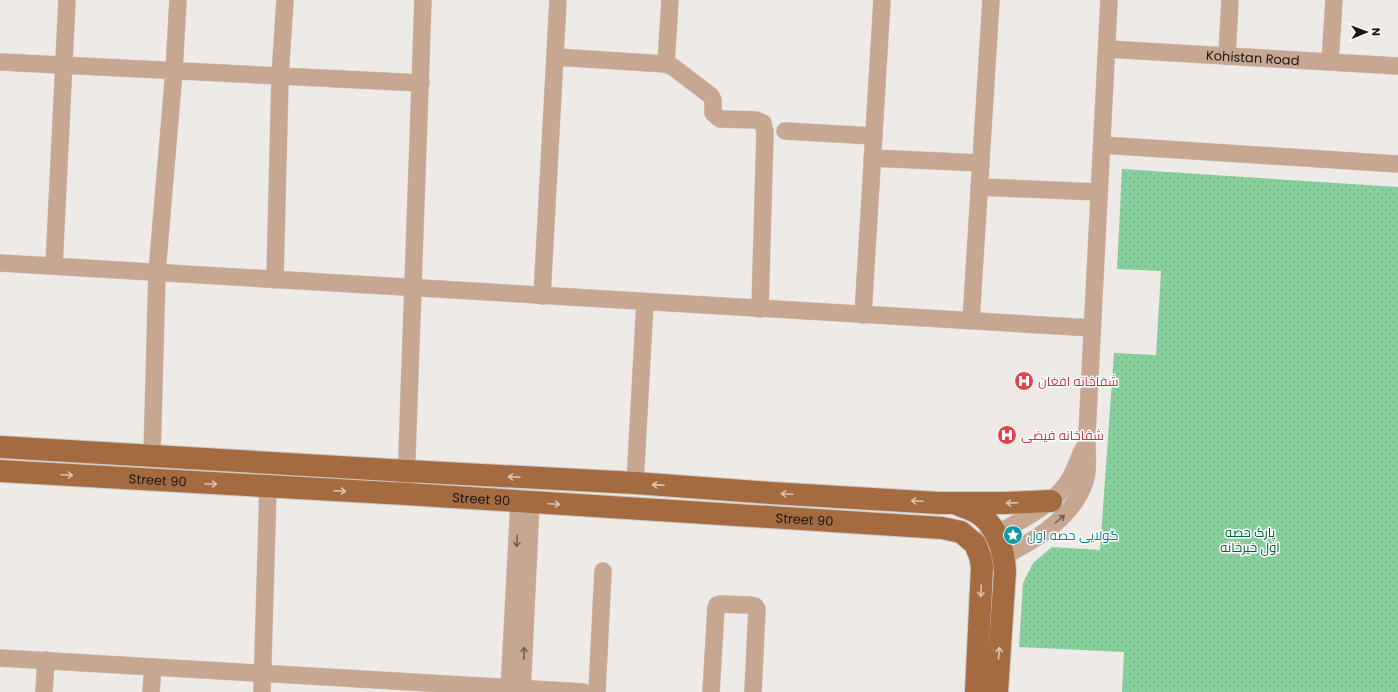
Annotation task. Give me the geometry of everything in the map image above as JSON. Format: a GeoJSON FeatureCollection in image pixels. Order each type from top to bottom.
{"type":"FeatureCollection","features":[{"type":"Feature","properties":{"kind":"main road","name":"Street 90"},"geometry":{"type":"LineString","coordinates":[[0,447],[635,483],[778,494],[956,503],[1051,501]]}},
{"type":"Feature","properties":{"kind":"main road"},"geometry":{"type":"LineString","coordinates":[[37,474],[38,449]]}},
{"type":"Feature","properties":{"kind":"main road","name":"Street 90"},"geometry":{"type":"LineString","coordinates":[[0,471],[406,494],[525,503],[942,528],[968,538]]}},
{"type":"Feature","properties":{"kind":"main road"},"geometry":{"type":"LineString","coordinates":[[956,503],[978,513],[987,522],[996,534],[1004,556],[1005,571],[997,692]]}},
{"type":"Feature","properties":{"kind":"main road"},"geometry":{"type":"LineString","coordinates":[[968,538],[980,556],[982,567],[976,692]]}},
{"type":"Feature","properties":{"kind":"street"},"geometry":{"type":"LineString","coordinates":[[54,266],[67,0]]}},
{"type":"Feature","properties":{"kind":"street"},"geometry":{"type":"LineString","coordinates":[[152,456],[157,272],[174,70],[178,0]]}},
{"type":"Feature","properties":{"kind":"street"},"geometry":{"type":"LineString","coordinates":[[275,280],[280,77],[285,0]]}},
{"type":"Feature","properties":{"kind":"street"},"geometry":{"type":"LineString","coordinates":[[406,494],[423,0]]}},
{"type":"Feature","properties":{"kind":"street"},"geometry":{"type":"LineString","coordinates":[[542,296],[558,0]]}},
{"type":"Feature","properties":{"kind":"street"},"geometry":{"type":"LineString","coordinates":[[666,64],[670,0]]}},
{"type":"Feature","properties":{"kind":"street"},"geometry":{"type":"LineString","coordinates":[[863,315],[882,0]]}},
{"type":"Feature","properties":{"kind":"street"},"geometry":{"type":"LineString","coordinates":[[971,321],[991,0]]}},
{"type":"Feature","properties":{"kind":"street"},"geometry":{"type":"LineString","coordinates":[[982,567],[1004,556],[1050,527],[1065,514],[1076,501],[1085,481],[1088,467],[1087,444],[1092,328],[1110,0]]}},
{"type":"Feature","properties":{"kind":"street"},"geometry":{"type":"LineString","coordinates":[[1227,56],[1230,0]]}},
{"type":"Feature","properties":{"kind":"street"},"geometry":{"type":"LineString","coordinates":[[1330,62],[1334,0]]}},
{"type":"Feature","properties":{"kind":"street","name":"Kohistan Road"},"geometry":{"type":"LineString","coordinates":[[1107,49],[1398,66]]}},
{"type":"Feature","properties":{"kind":"street"},"geometry":{"type":"LineString","coordinates":[[555,57],[666,64],[673,67],[711,96],[714,100],[713,113],[720,119],[756,120],[763,123],[765,132],[760,309]]}},
{"type":"Feature","properties":{"kind":"street"},"geometry":{"type":"LineString","coordinates":[[0,62],[421,83]]}},
{"type":"Feature","properties":{"kind":"street"},"geometry":{"type":"LineString","coordinates":[[785,131],[874,136]]}},
{"type":"Feature","properties":{"kind":"street"},"geometry":{"type":"LineString","coordinates":[[1102,145],[1398,164]]}},
{"type":"Feature","properties":{"kind":"street"},"geometry":{"type":"LineString","coordinates":[[872,158],[981,163]]}},
{"type":"Feature","properties":{"kind":"street"},"geometry":{"type":"LineString","coordinates":[[979,187],[1099,192]]}},
{"type":"Feature","properties":{"kind":"street"},"geometry":{"type":"LineString","coordinates":[[0,263],[1092,328]]}},
{"type":"Feature","properties":{"kind":"street"},"geometry":{"type":"LineString","coordinates":[[635,483],[645,302]]}},
{"type":"Feature","properties":{"kind":"street"},"geometry":{"type":"LineString","coordinates":[[968,538],[996,534],[1051,501],[1066,486],[1073,474],[1081,453],[1087,444]]}},
{"type":"Feature","properties":{"kind":"street"},"geometry":{"type":"LineString","coordinates":[[262,692],[268,487]]}},
{"type":"Feature","properties":{"kind":"street"},"geometry":{"type":"LineString","coordinates":[[515,690],[525,503]]}},
{"type":"Feature","properties":{"kind":"street"},"geometry":{"type":"LineString","coordinates":[[597,692],[603,571]]}},
{"type":"Feature","properties":{"kind":"street"},"geometry":{"type":"LineString","coordinates":[[711,692],[716,608],[720,604],[750,605],[755,606],[757,609],[753,692]]}},
{"type":"Feature","properties":{"kind":"street"},"geometry":{"type":"LineString","coordinates":[[0,658],[263,674],[373,686],[583,692]]}},
{"type":"Feature","properties":{"kind":"street"},"geometry":{"type":"LineString","coordinates":[[44,692],[46,660]]}},
{"type":"Feature","properties":{"kind":"street"},"geometry":{"type":"LineString","coordinates":[[152,692],[153,667]]}},
{"type":"Feature","properties":{"kind":"green space","name":"پارک حصه اول خیرخانه"},"geometry":{"type":"Polygon","coordinates":[[[1122,169],[1398,187],[1398,692],[1122,692],[1124,652],[1019,647],[1023,583],[1033,563],[1052,547],[1100,550],[1114,353],[1156,355],[1161,271],[1117,269],[1122,169]]]}},
{"type":"Feature","properties":{"kind":"place","name":"شفاخانه افغان"},"geometry":{"type":"Point","coordinates":[1024,381]}},
{"type":"Feature","properties":{"kind":"place","name":"شفاخانه فیضی"},"geometry":{"type":"Point","coordinates":[1007,435]}},
{"type":"Feature","properties":{"kind":"place","name":"گولایی حصه اول"},"geometry":{"type":"Point","coordinates":[1013,535]}}]}
